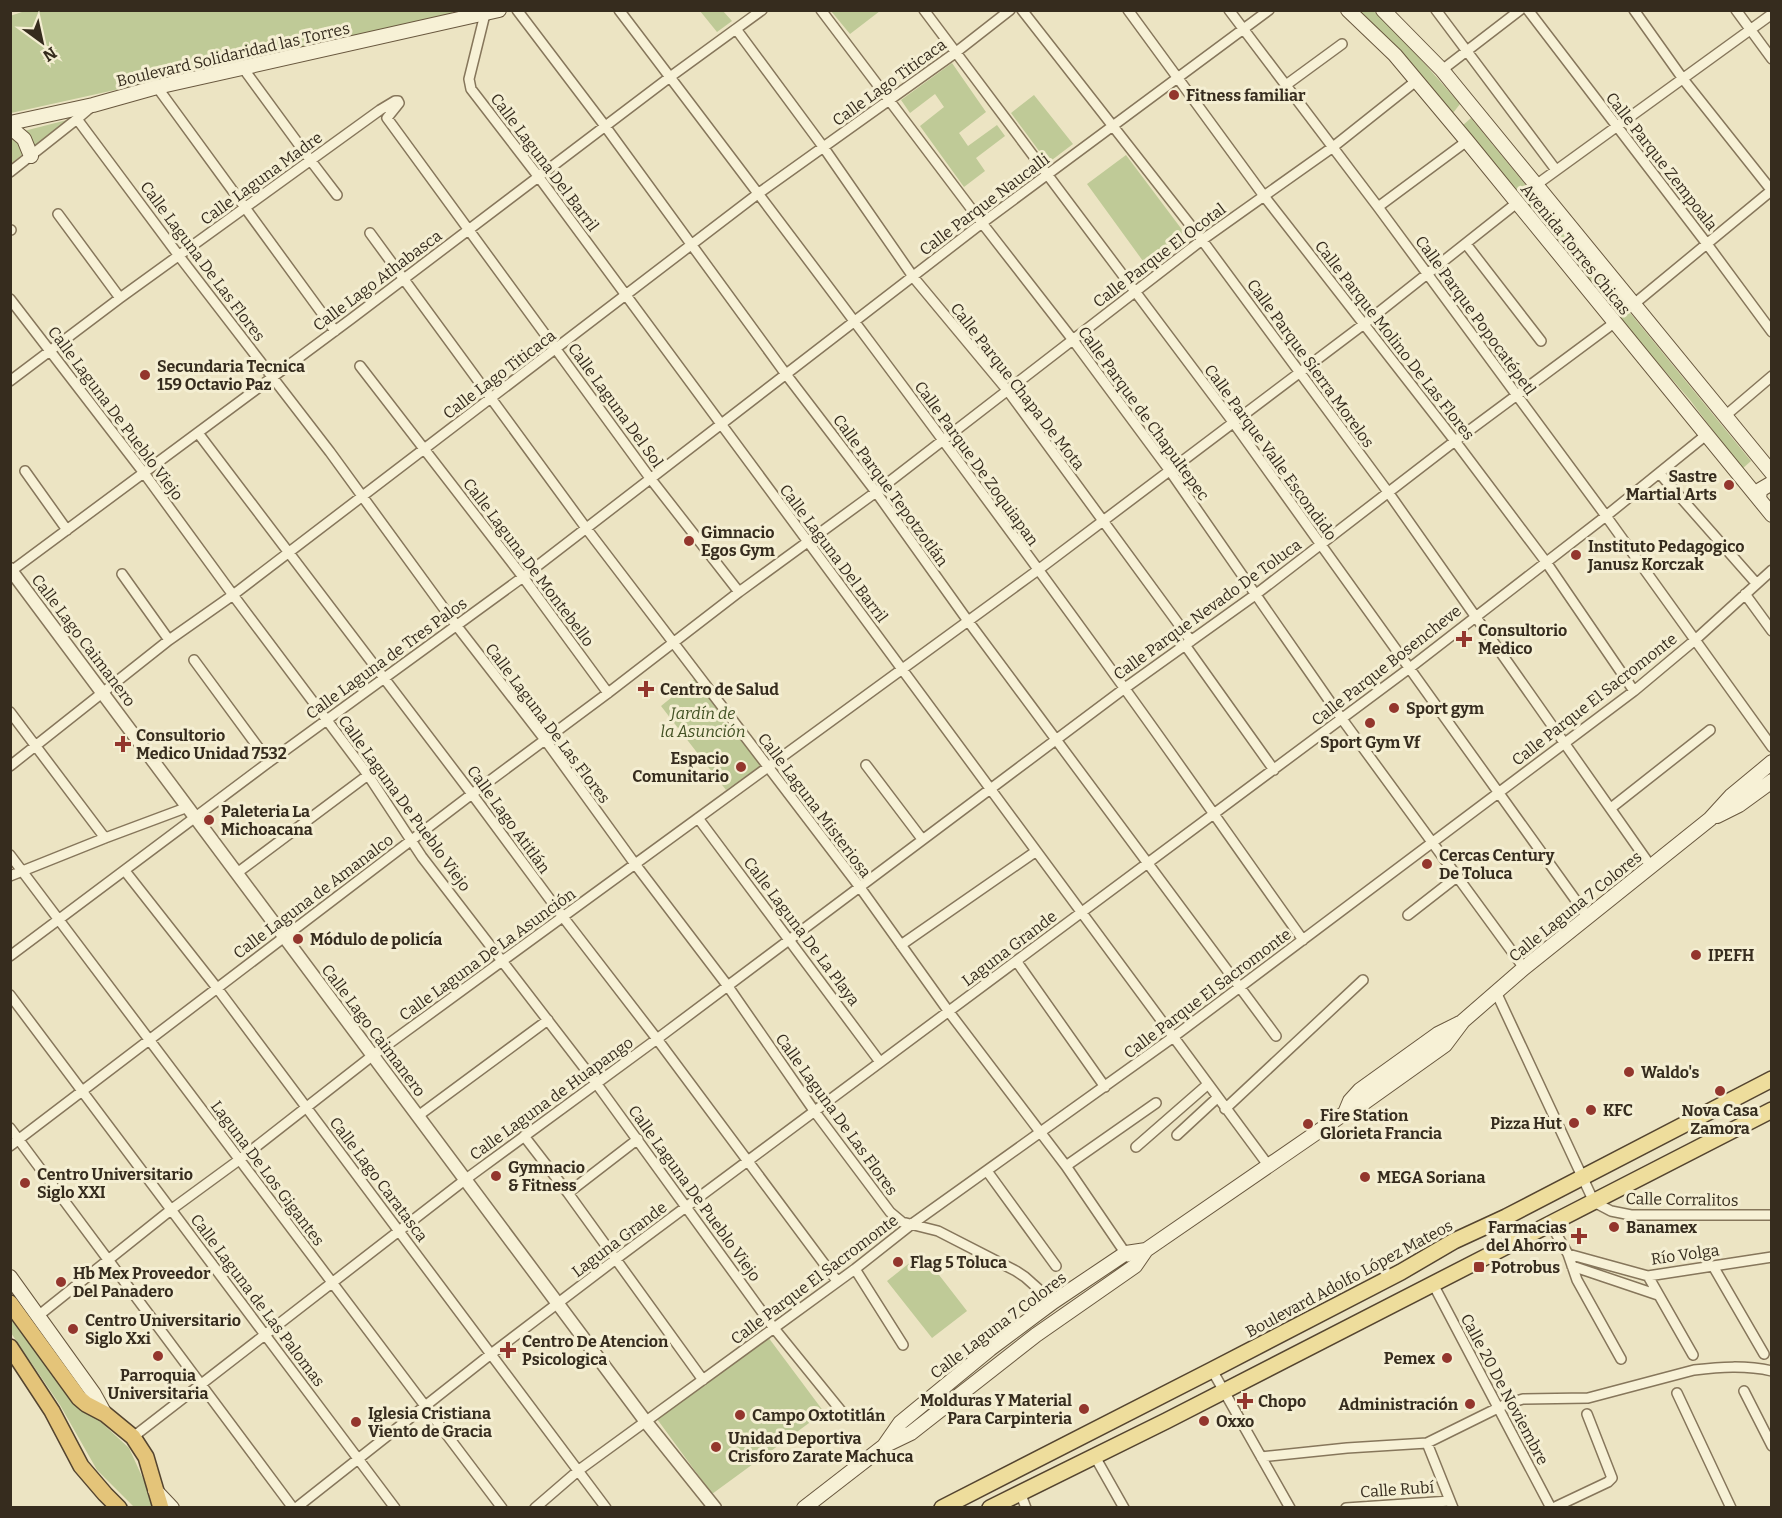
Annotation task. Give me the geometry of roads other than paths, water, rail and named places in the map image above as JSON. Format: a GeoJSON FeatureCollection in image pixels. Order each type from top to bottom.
{"type":"FeatureCollection","features":[{"type":"Feature","properties":{"kind":"highway"},"geometry":{"type":"LineString","coordinates":[[10,1303],[72,1390],[86,1404],[105,1414],[133,1437],[146,1456],[161,1508]]}},
{"type":"Feature","properties":{"kind":"highway"},"geometry":{"type":"LineString","coordinates":[[10,1347],[52,1411],[81,1466],[119,1507]]}},
{"type":"Feature","properties":{"kind":"main road","name":"Boulevard Solidaridad las Torres"},"geometry":{"type":"LineString","coordinates":[[10,125],[157,87],[499,10]]}},
{"type":"Feature","properties":{"kind":"main road","name":"Avenida Torres Chicas"},"geometry":{"type":"LineString","coordinates":[[1348,10],[1381,40],[1452,123],[1772,515]]}},
{"type":"Feature","properties":{"kind":"main road","name":"Avenida Torres Chicas"},"geometry":{"type":"LineString","coordinates":[[1383,10],[1442,70],[1772,473]]}},
{"type":"Feature","properties":{"kind":"main road"},"geometry":{"type":"LineString","coordinates":[[1452,123],[1467,115],[1472,106]]}},
{"type":"Feature","properties":{"kind":"main road"},"geometry":{"type":"LineString","coordinates":[[10,125],[24,139],[31,156]]}},
{"type":"Feature","properties":{"kind":"main road"},"geometry":{"type":"LineString","coordinates":[[1739,475],[1749,473],[1754,469],[1759,458]]}},
{"type":"Feature","properties":{"kind":"main road"},"geometry":{"type":"LineString","coordinates":[[1759,499],[1760,490],[1772,483]]}},
{"type":"Feature","properties":{"kind":"main road","name":"Calle Laguna 7 Colores"},"geometry":{"type":"LineString","coordinates":[[804,1508],[884,1446],[911,1433],[1036,1335],[1135,1266],[1146,1250],[1345,1113],[1358,1107],[1445,1045],[1463,1021],[1496,992],[1650,865],[1710,819],[1731,796],[1772,762]]}},
{"type":"Feature","properties":{"kind":"main road","name":"Calle Laguna 7 Colores"},"geometry":{"type":"LineString","coordinates":[[1710,819],[1739,805],[1772,781]]}},
{"type":"Feature","properties":{"kind":"main road","name":"Boulevard Adolfo López Mateos"},"geometry":{"type":"LineString","coordinates":[[942,1508],[1772,1078]]}},
{"type":"Feature","properties":{"kind":"main road"},"geometry":{"type":"LineString","coordinates":[[996,1506],[1020,1491],[1166,1421],[1772,1110]]}},
{"type":"Feature","properties":{"kind":"main road","name":"Calle Laguna 7 Colores"},"geometry":{"type":"LineString","coordinates":[[884,1446],[900,1423],[990,1349],[1053,1302],[1126,1253],[1146,1250]]}},
{"type":"Feature","properties":{"kind":"main road"},"geometry":{"type":"LineString","coordinates":[[10,1277],[94,1394],[105,1414]]}},
{"type":"Feature","properties":{"kind":"main road"},"geometry":{"type":"LineString","coordinates":[[10,1359],[39,1404],[66,1437]]}},
{"type":"Feature","properties":{"kind":"main road"},"geometry":{"type":"LineString","coordinates":[[154,1490],[172,1508]]}},
{"type":"Feature","properties":{"kind":"street","name":"Calle Parque Tepotzotlán"},"geometry":{"type":"LineString","coordinates":[[517,10],[605,126],[785,373],[876,492],[968,621],[1275,1036]]}},
{"type":"Feature","properties":{"kind":"street","name":"Calle Parque De Zoquiapan"},"geometry":{"type":"LineString","coordinates":[[619,10],[759,193],[1125,688],[1303,940]]}},
{"type":"Feature","properties":{"kind":"street","name":"Calle Lago Athabasca"},"geometry":{"type":"LineString","coordinates":[[11,571],[762,10]]}},
{"type":"Feature","properties":{"kind":"street","name":"Calle Parque de Chapultepec"},"geometry":{"type":"LineString","coordinates":[[821,10],[1170,471],[1342,719],[1524,968]]}},
{"type":"Feature","properties":{"kind":"street","name":"Calle Parque Valle Escondido"},"geometry":{"type":"LineString","coordinates":[[924,10],[1233,422],[1411,667],[1587,916]]}},
{"type":"Feature","properties":{"kind":"street","name":"Calle Lago Titicaca"},"geometry":{"type":"LineString","coordinates":[[10,766],[169,640],[233,595],[759,193],[955,53],[1010,10]]}},
{"type":"Feature","properties":{"kind":"street","name":"Calle Parque Sierra Morelos"},"geometry":{"type":"LineString","coordinates":[[1022,10],[1202,240],[1388,492],[1650,865]]}},
{"type":"Feature","properties":{"kind":"street","name":"Calle Parque Molino De Las Flores"},"geometry":{"type":"LineString","coordinates":[[1128,10],[1264,196],[1455,441],[1545,562],[1634,691]]}},
{"type":"Feature","properties":{"kind":"street","name":"Calle Parque Popocatépetl"},"geometry":{"type":"LineString","coordinates":[[1229,10],[1606,516],[1772,747]]}},
{"type":"Feature","properties":{"kind":"street","name":"Calle Parque Naucalli"},"geometry":{"type":"LineString","coordinates":[[719,424],[914,278],[982,223],[1269,10]]}},
{"type":"Feature","properties":{"kind":"street"},"geometry":{"type":"LineString","coordinates":[[1436,10],[1556,170]]}},
{"type":"Feature","properties":{"kind":"street"},"geometry":{"type":"LineString","coordinates":[[1442,70],[1520,10]]}},
{"type":"Feature","properties":{"kind":"street","name":"Calle Parque Zempoala"},"geometry":{"type":"LineString","coordinates":[[1528,10],[1772,332]]}},
{"type":"Feature","properties":{"kind":"street"},"geometry":{"type":"LineString","coordinates":[[1634,10],[1683,79],[1771,190],[1634,304]]}},
{"type":"Feature","properties":{"kind":"street"},"geometry":{"type":"LineString","coordinates":[[1736,10],[1772,59]]}},
{"type":"Feature","properties":{"kind":"street","name":"Calle Laguna Del Barril"},"geometry":{"type":"LineString","coordinates":[[485,14],[469,79],[470,86],[1268,1165]]}},
{"type":"Feature","properties":{"kind":"street"},"geometry":{"type":"LineString","coordinates":[[1536,185],[1772,14]]}},
{"type":"Feature","properties":{"kind":"street","name":"Calle Parque Chapa De Mota"},"geometry":{"type":"LineString","coordinates":[[736,29],[824,148],[914,278],[1008,391],[1188,643],[1274,770]]}},
{"type":"Feature","properties":{"kind":"street"},"geometry":{"type":"LineString","coordinates":[[1287,85],[1342,44]]}},
{"type":"Feature","properties":{"kind":"street"},"geometry":{"type":"LineString","coordinates":[[243,68],[337,195]]}},
{"type":"Feature","properties":{"kind":"street","name":"Calle Parque El Ocotal"},"geometry":{"type":"LineString","coordinates":[[807,541],[943,441],[1202,240],[1333,147],[1416,81]]}},
{"type":"Feature","properties":{"kind":"street"},"geometry":{"type":"LineString","coordinates":[[157,87],[334,331]]}},
{"type":"Feature","properties":{"kind":"street","name":"Calle Laguna Madre"},"geometry":{"type":"LineString","coordinates":[[10,381],[120,298],[380,110],[398,101],[399,103],[387,118]]}},
{"type":"Feature","properties":{"kind":"street"},"geometry":{"type":"LineString","coordinates":[[10,172],[93,105]]}},
{"type":"Feature","properties":{"kind":"street","name":"Calle Laguna Del Sol"},"geometry":{"type":"LineString","coordinates":[[387,118],[650,478],[739,592]]}},
{"type":"Feature","properties":{"kind":"street","name":"Calle Laguna De Las Flores"},"geometry":{"type":"LineString","coordinates":[[78,119],[179,256],[273,376],[456,625],[546,741],[635,864],[727,985],[815,1112],[890,1212],[902,1222],[939,1231],[1016,1271],[1053,1302]]}},
{"type":"Feature","properties":{"kind":"street"},"geometry":{"type":"LineString","coordinates":[[1378,207],[1467,141]]}},
{"type":"Feature","properties":{"kind":"street","name":"Calle Laguna De La Asunción"},"geometry":{"type":"LineString","coordinates":[[38,1316],[108,1258],[372,1056],[1103,522],[1364,324],[1518,202]]}},
{"type":"Feature","properties":{"kind":"street"},"geometry":{"type":"LineString","coordinates":[[58,214],[120,298]]}},
{"type":"Feature","properties":{"kind":"street","name":"Calle Laguna Misteriosa"},"geometry":{"type":"LineString","coordinates":[[370,232],[586,528],[859,886],[949,1012],[1066,1166],[1135,1266]]}},
{"type":"Feature","properties":{"kind":"street"},"geometry":{"type":"LineString","coordinates":[[1466,244],[1541,341]]}},
{"type":"Feature","properties":{"kind":"street","name":"Calle Laguna De Pueblo Viejo"},"geometry":{"type":"LineString","coordinates":[[10,299],[144,473],[368,775],[422,857],[638,1139],[773,1327],[842,1412]]}},
{"type":"Feature","properties":{"kind":"street","name":"Calle Parque Nevado De Toluca"},"geometry":{"type":"LineString","coordinates":[[990,788],[1255,595],[1516,394],[1614,323]]}},
{"type":"Feature","properties":{"kind":"street","name":"Calle Laguna De Montebello"},"geometry":{"type":"LineString","coordinates":[[360,366],[523,577],[608,693]]}},
{"type":"Feature","properties":{"kind":"street"},"geometry":{"type":"LineString","coordinates":[[1725,416],[1772,376]]}},
{"type":"Feature","properties":{"kind":"street","name":"Calle Laguna de Tres Palos"},"geometry":{"type":"LineString","coordinates":[[10,956],[125,871],[192,812],[269,762],[523,577],[719,424]]}},
{"type":"Feature","properties":{"kind":"street","name":"Calle Lago Atitlán"},"geometry":{"type":"LineString","coordinates":[[198,433],[749,1161],[837,1281]]}},
{"type":"Feature","properties":{"kind":"street","name":"Calle Parque Bosencheve"},"geometry":{"type":"LineString","coordinates":[[1080,913],[1411,667],[1660,474],[1706,435]]}},
{"type":"Feature","properties":{"kind":"street"},"geometry":{"type":"LineString","coordinates":[[25,471],[67,530]]}},
{"type":"Feature","properties":{"kind":"street"},"geometry":{"type":"LineString","coordinates":[[1660,474],[1756,583]]}},
{"type":"Feature","properties":{"kind":"street","name":"Calle Laguna de Amanalco"},"geometry":{"type":"LineString","coordinates":[[10,1146],[807,541]]}},
{"type":"Feature","properties":{"kind":"street","name":"Calle Parque El Sacromonte"},"geometry":{"type":"LineString","coordinates":[[535,1508],[579,1470],[855,1269],[912,1224],[1172,1038],[1564,741],[1634,691],[1695,640],[1772,570]]}},
{"type":"Feature","properties":{"kind":"street","name":"Calle Lago Caimanero"},"geometry":{"type":"LineString","coordinates":[[11,571],[646,1422],[716,1508]]}},
{"type":"Feature","properties":{"kind":"street"},"geometry":{"type":"LineString","coordinates":[[122,574],[169,640]]}},
{"type":"Feature","properties":{"kind":"street"},"geometry":{"type":"LineString","coordinates":[[1744,594],[1772,631]]}},
{"type":"Feature","properties":{"kind":"street"},"geometry":{"type":"LineString","coordinates":[[194,660],[269,762]]}},
{"type":"Feature","properties":{"kind":"street"},"geometry":{"type":"LineString","coordinates":[[10,712],[105,838]]}},
{"type":"Feature","properties":{"kind":"street"},"geometry":{"type":"LineString","coordinates":[[1611,808],[1710,730]]}},
{"type":"Feature","properties":{"kind":"street"},"geometry":{"type":"LineString","coordinates":[[866,765],[922,839]]}},
{"type":"Feature","properties":{"kind":"street"},"geometry":{"type":"LineString","coordinates":[[237,873],[368,775]]}},
{"type":"Feature","properties":{"kind":"street","name":"Calle Laguna de Huapango"},"geometry":{"type":"LineString","coordinates":[[133,1437],[466,1179],[657,1039],[990,788]]}},
{"type":"Feature","properties":{"kind":"street"},"geometry":{"type":"LineString","coordinates":[[10,876],[105,838],[192,812]]}},
{"type":"Feature","properties":{"kind":"street","name":"Calle Laguna De La Playa"},"geometry":{"type":"LineString","coordinates":[[699,818],[880,1062]]}},
{"type":"Feature","properties":{"kind":"street"},"geometry":{"type":"LineString","coordinates":[[902,945],[1035,852]]}},
{"type":"Feature","properties":{"kind":"street","name":"Laguna De Los Gigantes"},"geometry":{"type":"LineString","coordinates":[[10,855],[502,1508]]}},
{"type":"Feature","properties":{"kind":"street","name":"Calle Lago Caratasca"},"geometry":{"type":"LineString","coordinates":[[125,871],[217,988],[606,1508]]}},
{"type":"Feature","properties":{"kind":"street"},"geometry":{"type":"LineString","coordinates":[[1408,915],[1458,876]]}},
{"type":"Feature","properties":{"kind":"street","name":"Laguna Grande"},"geometry":{"type":"LineString","coordinates":[[295,1508],[616,1259],[1080,913]]}},
{"type":"Feature","properties":{"kind":"street"},"geometry":{"type":"LineString","coordinates":[[1017,962],[1105,1087]]}},
{"type":"Feature","properties":{"kind":"street"},"geometry":{"type":"LineString","coordinates":[[1225,1109],[1363,980]]}},
{"type":"Feature","properties":{"kind":"street"},"geometry":{"type":"LineString","coordinates":[[1496,992],[1594,1202]]}},
{"type":"Feature","properties":{"kind":"street","name":"Calle Laguna de Las Palomas"},"geometry":{"type":"LineString","coordinates":[[10,995],[395,1508]]}},
{"type":"Feature","properties":{"kind":"street"},"geometry":{"type":"LineString","coordinates":[[418,1116],[548,1020]]}},
{"type":"Feature","properties":{"kind":"street"},"geometry":{"type":"LineString","coordinates":[[1136,1147],[1207,1085]]}},
{"type":"Feature","properties":{"kind":"street"},"geometry":{"type":"LineString","coordinates":[[1177,1135],[1217,1098]]}},
{"type":"Feature","properties":{"kind":"street"},"geometry":{"type":"LineString","coordinates":[[1066,1166],[1156,1103]]}},
{"type":"Feature","properties":{"kind":"street"},"geometry":{"type":"LineString","coordinates":[[10,1128],[295,1508]]}},
{"type":"Feature","properties":{"kind":"street"},"geometry":{"type":"LineString","coordinates":[[524,1136],[568,1192],[703,1380]]}},
{"type":"Feature","properties":{"kind":"street"},"geometry":{"type":"LineString","coordinates":[[568,1192],[638,1139]]}},
{"type":"Feature","properties":{"kind":"street"},"geometry":{"type":"LineString","coordinates":[[987,1171],[1056,1266]]}},
{"type":"Feature","properties":{"kind":"street","name":"Calle Corralitos"},"geometry":{"type":"LineString","coordinates":[[1594,1202],[1611,1211],[1631,1215],[1772,1215]]}},
{"type":"Feature","properties":{"kind":"street"},"geometry":{"type":"LineString","coordinates":[[1551,1225],[1568,1254],[1575,1276],[1621,1359]]}},
{"type":"Feature","properties":{"kind":"street","name":"Río Volga"},"geometry":{"type":"LineString","coordinates":[[1568,1254],[1648,1276],[1772,1257]]}},
{"type":"Feature","properties":{"kind":"street"},"geometry":{"type":"LineString","coordinates":[[1572,1266],[1658,1295]]}},
{"type":"Feature","properties":{"kind":"street"},"geometry":{"type":"LineString","coordinates":[[1713,1266],[1764,1354]]}},
{"type":"Feature","properties":{"kind":"street"},"geometry":{"type":"LineString","coordinates":[[855,1269],[903,1345]]}},
{"type":"Feature","properties":{"kind":"street"},"geometry":{"type":"LineString","coordinates":[[1648,1276],[1693,1355]]}},
{"type":"Feature","properties":{"kind":"street","name":"Calle 20 De Noviembre"},"geometry":{"type":"LineString","coordinates":[[1433,1284],[1552,1508]]}},
{"type":"Feature","properties":{"kind":"street"},"geometry":{"type":"LineString","coordinates":[[1262,1457],[1426,1443],[1499,1407],[1523,1400],[1588,1398],[1694,1370],[1738,1366],[1772,1371]]}},
{"type":"Feature","properties":{"kind":"street"},"geometry":{"type":"LineString","coordinates":[[1212,1370],[1290,1508]]}},
{"type":"Feature","properties":{"kind":"street"},"geometry":{"type":"LineString","coordinates":[[1744,1391],[1772,1446]]}},
{"type":"Feature","properties":{"kind":"street"},"geometry":{"type":"LineString","coordinates":[[1677,1393],[1731,1508]]}},
{"type":"Feature","properties":{"kind":"street"},"geometry":{"type":"LineString","coordinates":[[1552,1508],[1612,1478],[1587,1414]]}},
{"type":"Feature","properties":{"kind":"street"},"geometry":{"type":"LineString","coordinates":[[1426,1443],[1452,1504]]}},
{"type":"Feature","properties":{"kind":"street"},"geometry":{"type":"LineString","coordinates":[[1094,1455],[1124,1508]]}},
{"type":"Feature","properties":{"kind":"street"},"geometry":{"type":"LineString","coordinates":[[1020,1491],[1026,1508]]}},
{"type":"Feature","properties":{"kind":"street","name":"Calle Rubí"},"geometry":{"type":"LineString","coordinates":[[1346,1508],[1452,1504]]}},
{"type":"Feature","properties":{"kind":"place","name":"Fitness familiar"},"geometry":{"type":"Point","coordinates":[1174,95]}},
{"type":"Feature","properties":{"kind":"place","name":"Secundaria Tecnica 159 Octavio Paz"},"geometry":{"type":"Point","coordinates":[145,375]}},
{"type":"Feature","properties":{"kind":"place","name":"Sastre Martial Arts"},"geometry":{"type":"Point","coordinates":[1729,485]}},
{"type":"Feature","properties":{"kind":"place","name":"Gimnacio Egos Gym"},"geometry":{"type":"Point","coordinates":[689,541]}},
{"type":"Feature","properties":{"kind":"place","name":"Instituto Pedagogico Janusz Korczak"},"geometry":{"type":"Point","coordinates":[1576,555]}},
{"type":"Feature","properties":{"kind":"place","name":"Consultorio Medico"},"geometry":{"type":"Point","coordinates":[1464,639]}},
{"type":"Feature","properties":{"kind":"place","name":"Centro de Salud"},"geometry":{"type":"Point","coordinates":[646,689]}},
{"type":"Feature","properties":{"kind":"place","name":"Sport gym"},"geometry":{"type":"Point","coordinates":[1394,708]}},
{"type":"Feature","properties":{"kind":"place","name":"Sport Gym Vf"},"geometry":{"type":"Point","coordinates":[1370,723]}},
{"type":"Feature","properties":{"kind":"place","name":"Consultorio Medico Unidad 7532"},"geometry":{"type":"Point","coordinates":[123,744]}},
{"type":"Feature","properties":{"kind":"place","name":"Espacio Comunitario"},"geometry":{"type":"Point","coordinates":[741,767]}},
{"type":"Feature","properties":{"kind":"place","name":"Paleteria La Michoacana"},"geometry":{"type":"Point","coordinates":[209,820]}},
{"type":"Feature","properties":{"kind":"place","name":"Cercas Century De Toluca"},"geometry":{"type":"Point","coordinates":[1427,864]}},
{"type":"Feature","properties":{"kind":"place","name":"Módulo de policía"},"geometry":{"type":"Point","coordinates":[298,939]}},
{"type":"Feature","properties":{"kind":"place","name":"IPEFH"},"geometry":{"type":"Point","coordinates":[1696,955]}},
{"type":"Feature","properties":{"kind":"place","name":"Waldo's"},"geometry":{"type":"Point","coordinates":[1629,1072]}},
{"type":"Feature","properties":{"kind":"place","name":"Nova Casa Zamora"},"geometry":{"type":"Point","coordinates":[1720,1091]}},
{"type":"Feature","properties":{"kind":"place","name":"KFC"},"geometry":{"type":"Point","coordinates":[1591,1110]}},
{"type":"Feature","properties":{"kind":"place","name":"Pizza Hut"},"geometry":{"type":"Point","coordinates":[1574,1123]}},
{"type":"Feature","properties":{"kind":"place","name":"Fire Station Glorieta Francia"},"geometry":{"type":"Point","coordinates":[1308,1124]}},
{"type":"Feature","properties":{"kind":"place","name":"Gymnacio & Fitness"},"geometry":{"type":"Point","coordinates":[496,1176]}},
{"type":"Feature","properties":{"kind":"place","name":"MEGA Soriana"},"geometry":{"type":"Point","coordinates":[1365,1177]}},
{"type":"Feature","properties":{"kind":"place","name":"Centro Universitario Siglo XXI"},"geometry":{"type":"Point","coordinates":[25,1183]}},
{"type":"Feature","properties":{"kind":"place","name":"Banamex"},"geometry":{"type":"Point","coordinates":[1614,1227]}},
{"type":"Feature","properties":{"kind":"place","name":"Farmacias del Ahorro"},"geometry":{"type":"Point","coordinates":[1579,1236]}},
{"type":"Feature","properties":{"kind":"place","name":"Flag 5 Toluca"},"geometry":{"type":"Point","coordinates":[898,1262]}},
{"type":"Feature","properties":{"kind":"place","name":"Potrobus"},"geometry":{"type":"Point","coordinates":[1479,1267]}},
{"type":"Feature","properties":{"kind":"place","name":"Hb Mex Proveedor Del Panadero"},"geometry":{"type":"Point","coordinates":[61,1282]}},
{"type":"Feature","properties":{"kind":"place","name":"Centro Universitario Siglo Xxi"},"geometry":{"type":"Point","coordinates":[73,1329]}},
{"type":"Feature","properties":{"kind":"place","name":"Centro De Atencion Psicologica"},"geometry":{"type":"Point","coordinates":[508,1350]}},
{"type":"Feature","properties":{"kind":"place","name":"Parroquia Universitaria"},"geometry":{"type":"Point","coordinates":[158,1356]}},
{"type":"Feature","properties":{"kind":"place","name":"Pemex"},"geometry":{"type":"Point","coordinates":[1447,1358]}},
{"type":"Feature","properties":{"kind":"place","name":"Chopo"},"geometry":{"type":"Point","coordinates":[1245,1401]}},
{"type":"Feature","properties":{"kind":"place","name":"Administración"},"geometry":{"type":"Point","coordinates":[1470,1404]}},
{"type":"Feature","properties":{"kind":"place","name":"Molduras Y Material Para Carpinteria"},"geometry":{"type":"Point","coordinates":[1084,1409]}},
{"type":"Feature","properties":{"kind":"place","name":"Campo Oxtotitlán"},"geometry":{"type":"Point","coordinates":[740,1415]}},
{"type":"Feature","properties":{"kind":"place","name":"Oxxo"},"geometry":{"type":"Point","coordinates":[1204,1421]}},
{"type":"Feature","properties":{"kind":"place","name":"Iglesia Cristiana Viento de Gracia"},"geometry":{"type":"Point","coordinates":[356,1422]}},
{"type":"Feature","properties":{"kind":"place","name":"Unidad Deportiva Crisforo Zarate Machuca"},"geometry":{"type":"Point","coordinates":[716,1447]}},
{"type":"Feature","properties":{"kind":"park label","name":"Jardín de la Asunción"},"geometry":{"type":"Point","coordinates":[703,722]}}]}
